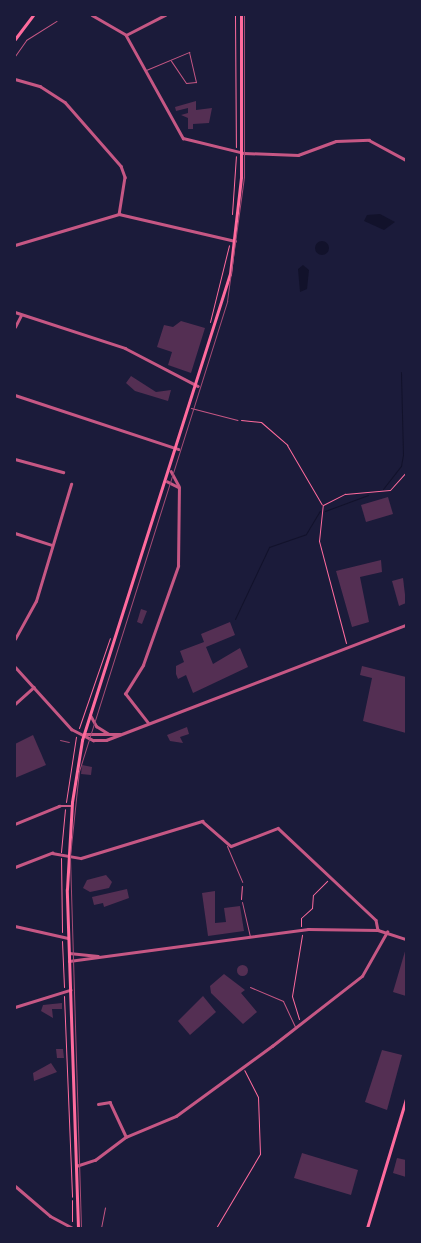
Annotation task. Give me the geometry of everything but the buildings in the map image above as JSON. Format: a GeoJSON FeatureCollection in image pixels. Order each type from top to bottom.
{"type":"FeatureCollection","features":[{"type":"Feature","properties":{"kind":"main road"},"geometry":{"type":"LineString","coordinates":[[15,39],[33,15]]}},
{"type":"Feature","properties":{"kind":"main road"},"geometry":{"type":"LineString","coordinates":[[78,1228],[66,856],[71,806],[84,734],[171,471],[224,301],[235,241],[241,152],[241,15]]}},
{"type":"Feature","properties":{"kind":"main road"},"geometry":{"type":"LineString","coordinates":[[367,1228],[406,1099]]}},
{"type":"Feature","properties":{"kind":"street"},"geometry":{"type":"LineString","coordinates":[[92,15],[126,35],[183,138],[241,152],[298,154],[352,138],[370,140],[406,160]]}},
{"type":"Feature","properties":{"kind":"street"},"geometry":{"type":"LineString","coordinates":[[126,35],[165,15]]}},
{"type":"Feature","properties":{"kind":"street"},"geometry":{"type":"LineString","coordinates":[[15,80],[40,86],[65,102],[121,166],[125,177],[119,214]]}},
{"type":"Feature","properties":{"kind":"street"},"geometry":{"type":"LineString","coordinates":[[15,245],[119,214],[235,241]]}},
{"type":"Feature","properties":{"kind":"street"},"geometry":{"type":"LineString","coordinates":[[15,312],[125,348],[198,386]]}},
{"type":"Feature","properties":{"kind":"street"},"geometry":{"type":"LineString","coordinates":[[15,327],[21,315]]}},
{"type":"Feature","properties":{"kind":"street"},"geometry":{"type":"LineString","coordinates":[[15,395],[178,449]]}},
{"type":"Feature","properties":{"kind":"street"},"geometry":{"type":"LineString","coordinates":[[15,459],[63,472]]}},
{"type":"Feature","properties":{"kind":"street"},"geometry":{"type":"LineString","coordinates":[[149,725],[125,694],[143,665],[178,566],[179,488],[171,471]]}},
{"type":"Feature","properties":{"kind":"street"},"geometry":{"type":"LineString","coordinates":[[167,482],[179,488]]}},
{"type":"Feature","properties":{"kind":"street"},"geometry":{"type":"LineString","coordinates":[[15,639],[36,601],[72,484]]}},
{"type":"Feature","properties":{"kind":"street"},"geometry":{"type":"LineString","coordinates":[[15,533],[52,545]]}},
{"type":"Feature","properties":{"kind":"street"},"geometry":{"type":"LineString","coordinates":[[15,667],[59,718],[78,732],[99,741],[149,725],[406,625]]}},
{"type":"Feature","properties":{"kind":"street"},"geometry":{"type":"LineString","coordinates":[[15,704],[34,687]]}},
{"type":"Feature","properties":{"kind":"street"},"geometry":{"type":"LineString","coordinates":[[90,715],[96,726],[110,735]]}},
{"type":"Feature","properties":{"kind":"street"},"geometry":{"type":"LineString","coordinates":[[84,734],[123,734]]}},
{"type":"Feature","properties":{"kind":"street"},"geometry":{"type":"LineString","coordinates":[[15,824],[58,806],[71,806]]}},
{"type":"Feature","properties":{"kind":"street"},"geometry":{"type":"LineString","coordinates":[[15,867],[52,853],[81,858],[206,821],[227,846],[282,829],[376,920],[378,930]]}},
{"type":"Feature","properties":{"kind":"street"},"geometry":{"type":"LineString","coordinates":[[15,926],[68,938]]}},
{"type":"Feature","properties":{"kind":"street"},"geometry":{"type":"LineString","coordinates":[[69,961],[301,929],[378,930],[406,939]]}},
{"type":"Feature","properties":{"kind":"street"},"geometry":{"type":"LineString","coordinates":[[76,1166],[95,1160],[126,1137],[176,1116],[301,1023],[372,966],[387,932]]}},
{"type":"Feature","properties":{"kind":"street"},"geometry":{"type":"LineString","coordinates":[[68,953],[102,957]]}},
{"type":"Feature","properties":{"kind":"street"},"geometry":{"type":"LineString","coordinates":[[15,1007],[70,990]]}},
{"type":"Feature","properties":{"kind":"street"},"geometry":{"type":"LineString","coordinates":[[98,1104],[110,1102],[126,1137]]}},
{"type":"Feature","properties":{"kind":"street"},"geometry":{"type":"LineString","coordinates":[[15,1186],[50,1216],[73,1228]]}},
{"type":"Feature","properties":{"kind":"lane"},"geometry":{"type":"LineString","coordinates":[[15,56],[26,40],[57,21]]}},
{"type":"Feature","properties":{"kind":"lane"},"geometry":{"type":"LineString","coordinates":[[145,71],[191,53],[196,82],[186,83],[171,61]]}},
{"type":"Feature","properties":{"kind":"lane"},"geometry":{"type":"LineString","coordinates":[[191,408],[238,420]]}},
{"type":"Feature","properties":{"kind":"lane"},"geometry":{"type":"LineString","coordinates":[[227,846],[242,882]]}},
{"type":"Feature","properties":{"kind":"lane"},"geometry":{"type":"LineString","coordinates":[[242,902],[251,936]]}},
{"type":"Feature","properties":{"kind":"lane"},"geometry":{"type":"LineString","coordinates":[[250,987],[283,1001],[295,1027]]}},
{"type":"Feature","properties":{"kind":"lane"},"geometry":{"type":"LineString","coordinates":[[101,1228],[105,1207]]}},
{"type":"Feature","properties":{"kind":"path"},"geometry":{"type":"LineString","coordinates":[[406,309],[406,352]]}},
{"type":"Feature","properties":{"kind":"path"},"geometry":{"type":"LineString","coordinates":[[406,358],[406,441]]}},
{"type":"Feature","properties":{"kind":"path"},"geometry":{"type":"LineString","coordinates":[[238,420],[261,422],[287,445],[323,505],[319,541],[347,648]]}},
{"type":"Feature","properties":{"kind":"path"},"geometry":{"type":"LineString","coordinates":[[323,505],[345,494],[387,491],[406,472]]}},
{"type":"Feature","properties":{"kind":"path"},"geometry":{"type":"LineString","coordinates":[[74,745],[78,732]]}},
{"type":"Feature","properties":{"kind":"path"},"geometry":{"type":"LineString","coordinates":[[301,1023],[292,996],[301,918],[312,908],[313,895],[332,877]]}},
{"type":"Feature","properties":{"kind":"path"},"geometry":{"type":"LineString","coordinates":[[242,882],[242,902]]}},
{"type":"Feature","properties":{"kind":"path"},"geometry":{"type":"LineString","coordinates":[[216,1228],[260,1154],[258,1097],[242,1067]]}},
{"type":"Feature","properties":{"kind":"shaded area"},"geometry":{"type":"Polygon","coordinates":[[[380,214],[395,222],[384,230],[364,221],[367,215],[380,214]]]}},
{"type":"Feature","properties":{"kind":"shaded area"},"geometry":{"type":"Polygon","coordinates":[[[319,241],[325,241],[329,248],[325,255],[319,255],[315,251],[315,245],[319,241]]]}},
{"type":"Feature","properties":{"kind":"shaded area"},"geometry":{"type":"Polygon","coordinates":[[[303,265],[309,270],[307,289],[300,292],[298,269],[303,265]]]}},
{"type":"Feature","properties":{"kind":"waterway"},"geometry":{"type":"LineString","coordinates":[[383,489],[401,466],[403,455],[401,372]]}},
{"type":"Feature","properties":{"kind":"waterway"},"geometry":{"type":"LineString","coordinates":[[325,511],[368,495]]}},
{"type":"Feature","properties":{"kind":"waterway"},"geometry":{"type":"LineString","coordinates":[[235,619],[269,547],[306,534],[320,511]]}},
{"type":"Feature","properties":{"kind":"tram line"},"geometry":{"type":"LineString","coordinates":[[81,1228],[70,856],[79,771],[227,301],[244,177],[244,15]]}},
{"type":"Feature","properties":{"kind":"tram line"},"geometry":{"type":"LineString","coordinates":[[60,740],[69,742]]}}]}
